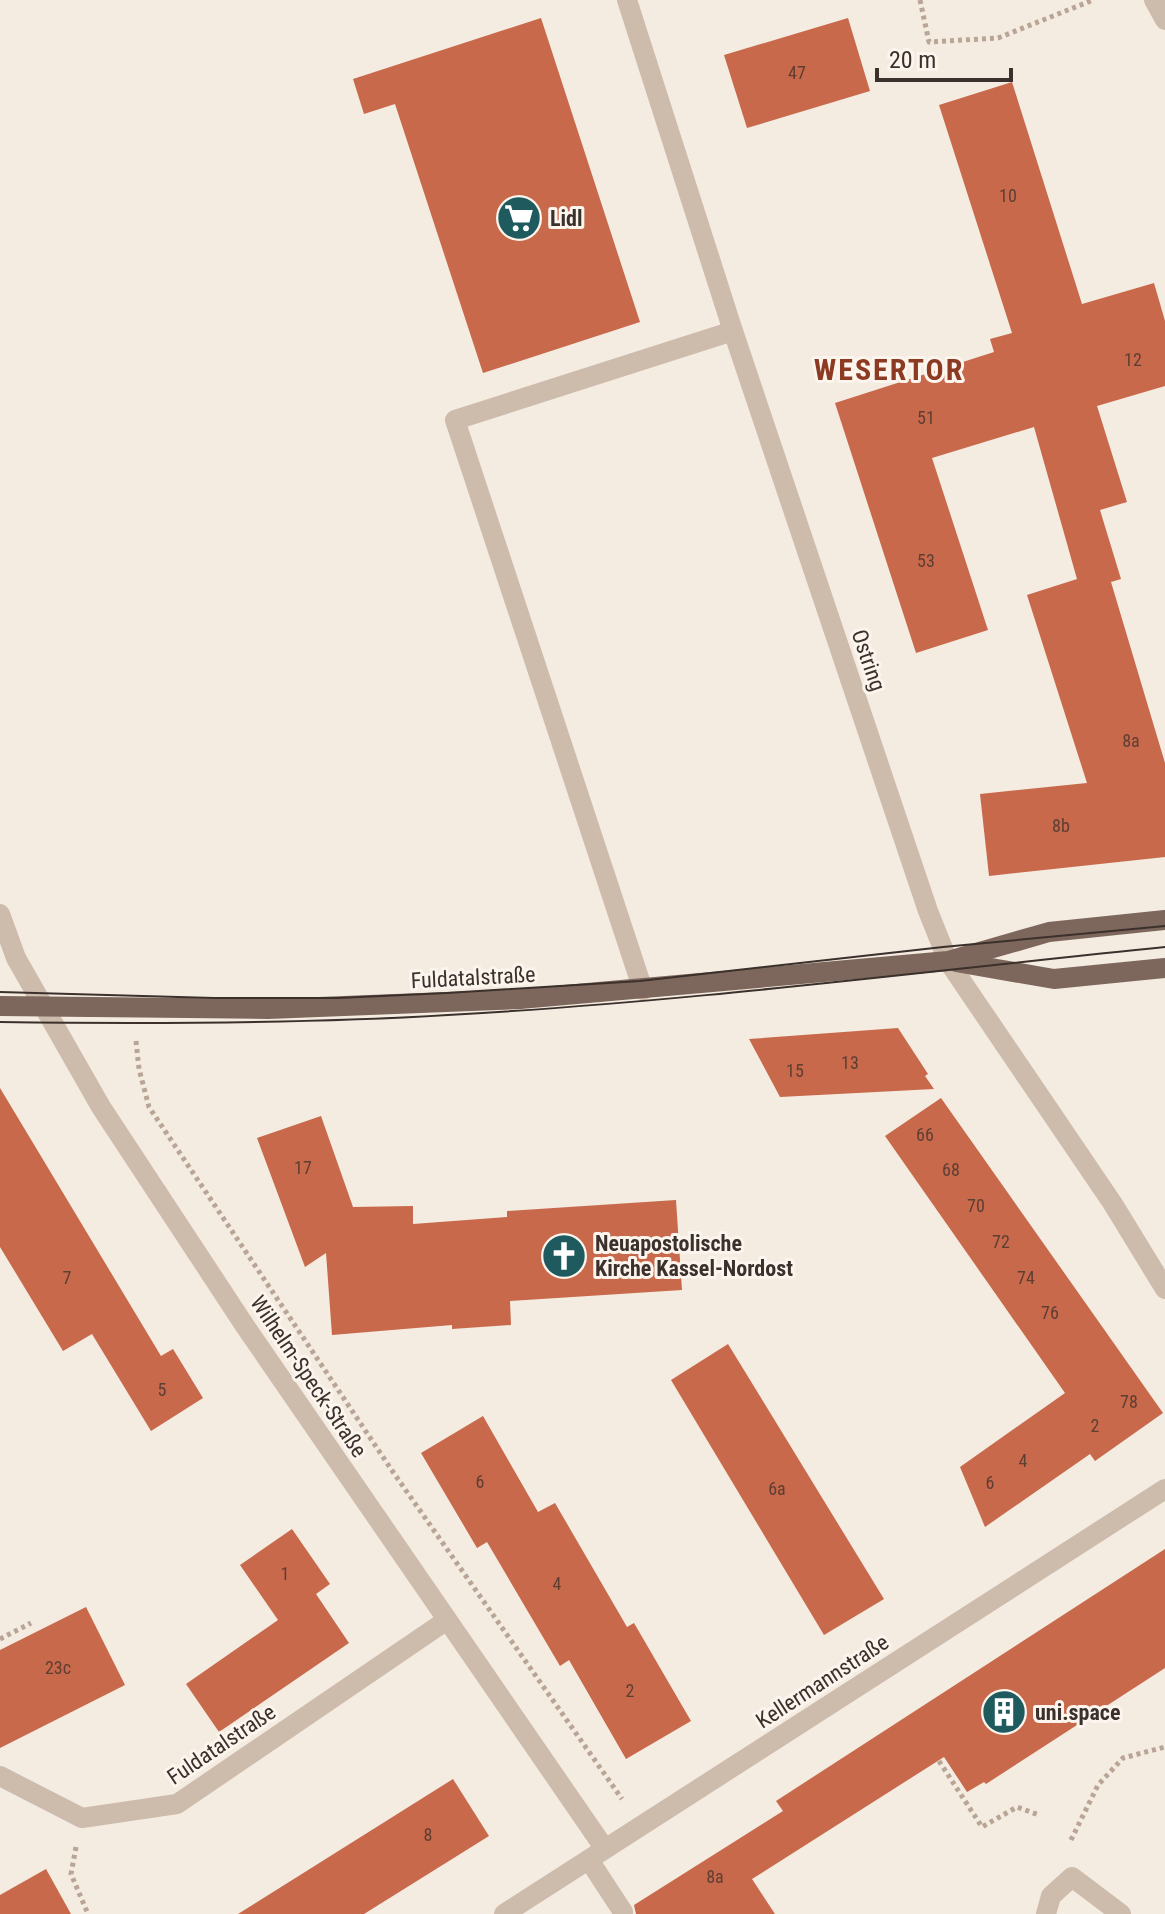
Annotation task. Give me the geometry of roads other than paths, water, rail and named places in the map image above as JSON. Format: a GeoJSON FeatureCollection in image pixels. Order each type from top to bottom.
{"type":"FeatureCollection","features":[{"type":"Feature","properties":{"kind":"main road","name":"Fuldatalstraße"},"geometry":{"type":"LineString","coordinates":[[0,1006],[268,1009],[428,1004],[643,990],[948,961],[1049,932],[1165,920]]}},
{"type":"Feature","properties":{"kind":"main road","name":"Fuldatalstraße"},"geometry":{"type":"LineString","coordinates":[[948,961],[1054,979],[1165,968]]}},
{"type":"Feature","properties":{"kind":"street","name":"Ostring"},"geometry":{"type":"LineString","coordinates":[[627,0],[733,331],[928,911],[948,961],[1113,1204],[1165,1289]]}},
{"type":"Feature","properties":{"kind":"street"},"geometry":{"type":"LineString","coordinates":[[1154,0],[1165,20]]}},
{"type":"Feature","properties":{"kind":"street"},"geometry":{"type":"LineString","coordinates":[[643,990],[455,420],[733,331]]}},
{"type":"Feature","properties":{"kind":"street","name":"Wilhelm-Speck-Straße"},"geometry":{"type":"LineString","coordinates":[[0,914],[16,958],[101,1107],[245,1326],[447,1620],[597,1854],[623,1912]]}},
{"type":"Feature","properties":{"kind":"street","name":"Kellermannstraße"},"geometry":{"type":"LineString","coordinates":[[505,1914],[1165,1489]]}},
{"type":"Feature","properties":{"kind":"street","name":"Fuldatalstraße"},"geometry":{"type":"LineString","coordinates":[[0,1776],[82,1818],[177,1804],[447,1620]]}},
{"type":"Feature","properties":{"kind":"street"},"geometry":{"type":"LineString","coordinates":[[1046,1914],[1051,1896],[1072,1877],[1121,1914]]}},
{"type":"Feature","properties":{"kind":"tram line"},"geometry":{"type":"LineString","coordinates":[[0,992],[214,998],[338,998],[447,993],[640,981],[1165,926]]}},
{"type":"Feature","properties":{"kind":"tram line"},"geometry":{"type":"LineString","coordinates":[[0,1022],[280,1022],[538,1009],[717,994],[1165,947]]}},
{"type":"Feature","properties":{"kind":"place","name":"Lidl"},"geometry":{"type":"Point","coordinates":[519,218]}},
{"type":"Feature","properties":{"kind":"place","name":"Neuapostolische Kirche Kassel-Nordost"},"geometry":{"type":"Point","coordinates":[564,1256]}},
{"type":"Feature","properties":{"kind":"place","name":"uni.space"},"geometry":{"type":"Point","coordinates":[1004,1712]}},
{"type":"Feature","properties":{"kind":"district","name":"WESERTOR"},"geometry":{"type":"Point","coordinates":[889,370]}}]}
